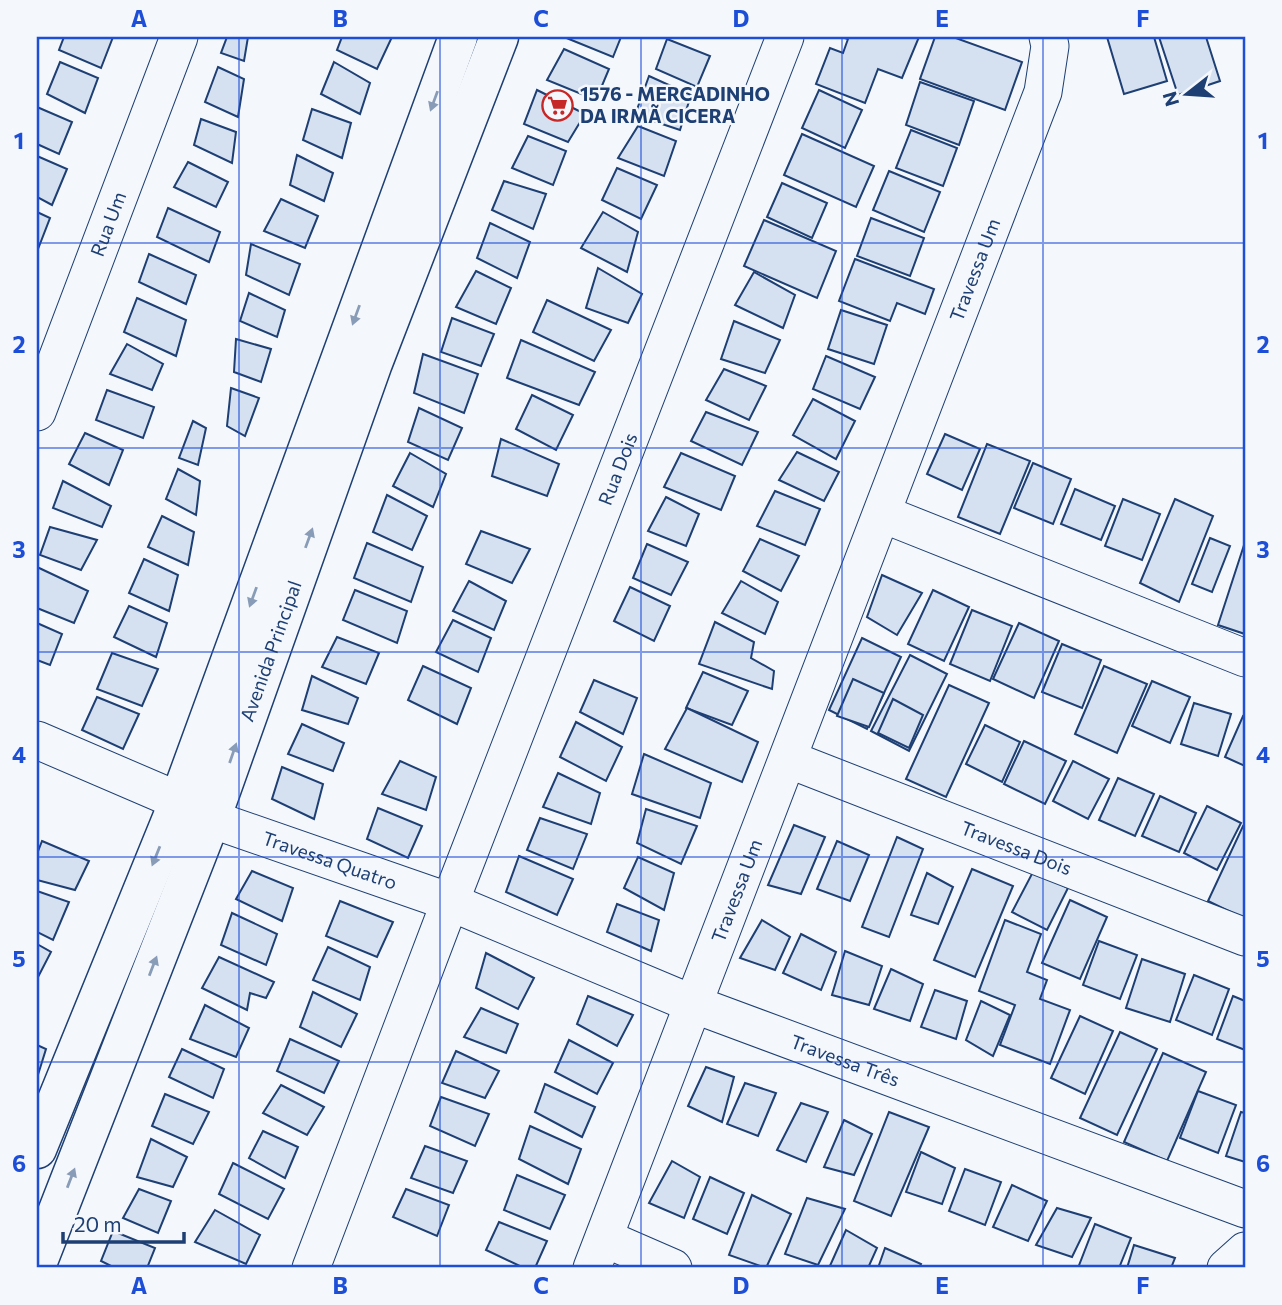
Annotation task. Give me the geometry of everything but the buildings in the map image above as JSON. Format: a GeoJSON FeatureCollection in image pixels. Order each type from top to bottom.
{"type":"FeatureCollection","features":[{"type":"Feature","properties":{"kind":"street","name":"Rua Um"},"geometry":{"type":"LineString","coordinates":[[37,412],[179,37]]}},
{"type":"Feature","properties":{"kind":"street","name":"Avenida Principal"},"geometry":{"type":"LineString","coordinates":[[37,1264],[195,810],[458,37]]}},
{"type":"Feature","properties":{"kind":"street","name":"Avenida Principal"},"geometry":{"type":"LineString","coordinates":[[37,1149],[195,810],[369,376],[499,37]]}},
{"type":"Feature","properties":{"kind":"street","name":"Rua Dois"},"geometry":{"type":"LineString","coordinates":[[311,1268],[785,37]]}},
{"type":"Feature","properties":{"kind":"street","name":"Travessa Um"},"geometry":{"type":"LineString","coordinates":[[598,1253],[883,514],[1042,92],[1042,40]]}},
{"type":"Feature","properties":{"kind":"street"},"geometry":{"type":"LineString","coordinates":[[883,514],[1245,658]]}},
{"type":"Feature","properties":{"kind":"street"},"geometry":{"type":"LineString","coordinates":[[37,740],[195,810]]}},
{"type":"Feature","properties":{"kind":"street","name":"Travessa Dois"},"geometry":{"type":"LineString","coordinates":[[788,759],[1245,937]]}},
{"type":"Feature","properties":{"kind":"street","name":"Travessa Quatro"},"geometry":{"type":"LineString","coordinates":[[195,810],[450,902]]}},
{"type":"Feature","properties":{"kind":"street","name":"Travessa Três"},"geometry":{"type":"LineString","coordinates":[[450,902],[693,1003],[1245,1209]]}},
{"type":"Feature","properties":{"kind":"street"},"geometry":{"type":"LineString","coordinates":[[1226,1268],[1245,1251]]}},
{"type":"Feature","properties":{"kind":"street"},"geometry":{"type":"LineString","coordinates":[[598,1253],[673,1268]]}},
{"type":"Feature","properties":{"kind":"place","name":"1576 - MERCADINHO DA IRMÃ CICERA"},"geometry":{"type":"Point","coordinates":[557,105]}}]}
